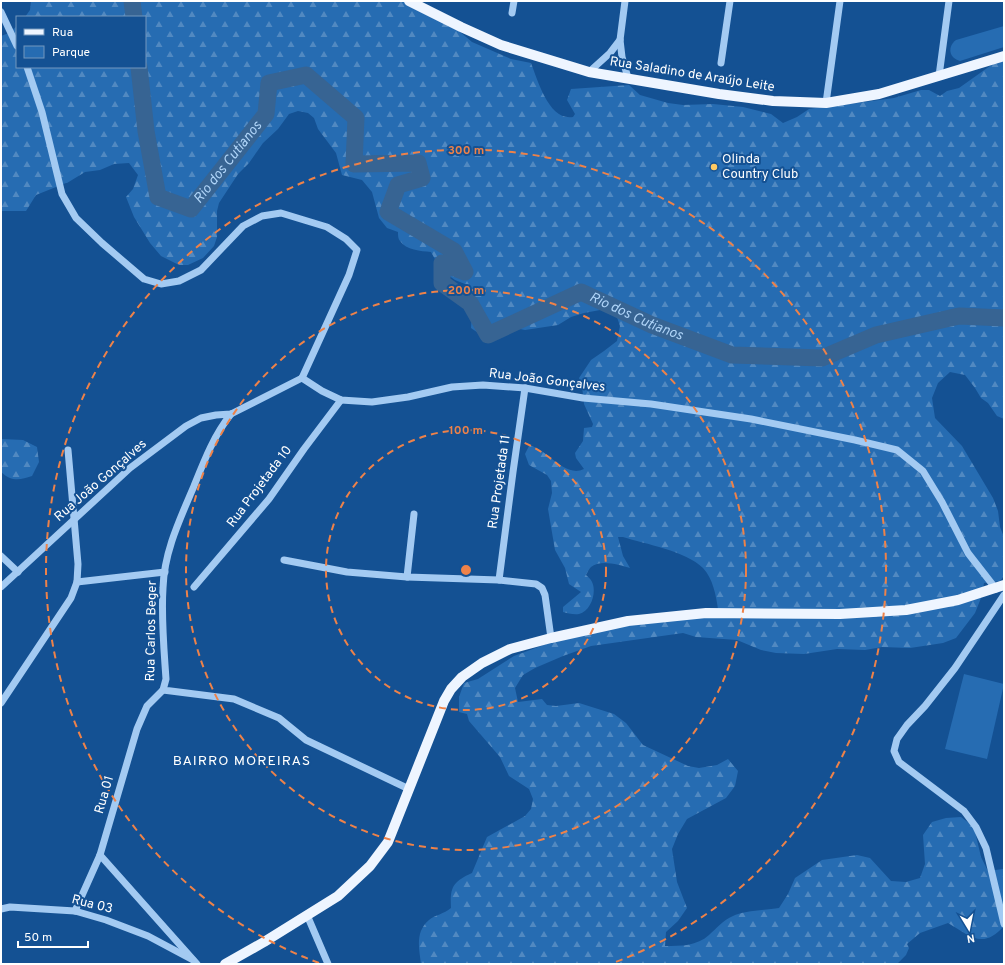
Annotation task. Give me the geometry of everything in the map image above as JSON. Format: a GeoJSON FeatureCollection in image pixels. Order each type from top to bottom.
{"type":"FeatureCollection","features":[{"type":"Feature","properties":{"kind":"main road","name":"Rua Saladino de Araújo Leite"},"geometry":{"type":"LineString","coordinates":[[408,1],[501,45],[589,72],[719,94],[773,101],[826,103],[879,94],[1004,56]]}},
{"type":"Feature","properties":{"kind":"main road"},"geometry":{"type":"LineString","coordinates":[[225,964],[338,896],[370,866],[388,842],[444,701],[451,689],[462,677],[482,663],[510,649],[551,638],[628,621],[706,613],[840,614],[906,610],[958,600],[1000,587]]}},
{"type":"Feature","properties":{"kind":"street"},"geometry":{"type":"LineString","coordinates":[[512,13],[514,1]]}},
{"type":"Feature","properties":{"kind":"street"},"geometry":{"type":"LineString","coordinates":[[625,1],[620,40],[622,57],[628,78]]}},
{"type":"Feature","properties":{"kind":"street"},"geometry":{"type":"LineString","coordinates":[[721,63],[730,1]]}},
{"type":"Feature","properties":{"kind":"street"},"geometry":{"type":"LineString","coordinates":[[826,103],[840,1]]}},
{"type":"Feature","properties":{"kind":"street"},"geometry":{"type":"LineString","coordinates":[[939,76],[949,1]]}},
{"type":"Feature","properties":{"kind":"street"},"geometry":{"type":"LineString","coordinates":[[1,12],[16,44]]}},
{"type":"Feature","properties":{"kind":"street"},"geometry":{"type":"LineString","coordinates":[[589,72],[620,40]]}},
{"type":"Feature","properties":{"kind":"street"},"geometry":{"type":"LineString","coordinates":[[27,68],[42,112],[62,194],[76,218],[102,243],[144,279],[161,284],[179,281],[201,270],[243,226],[262,216],[281,213],[327,227],[346,239],[357,250],[349,276],[302,378]]}},
{"type":"Feature","properties":{"kind":"street","name":"Rua João Gonçalves"},"geometry":{"type":"LineString","coordinates":[[1,587],[130,468],[186,426],[200,418],[216,414],[231,414],[302,378],[322,391],[341,400],[372,402],[408,397],[452,387],[483,385],[525,388],[583,398],[651,404],[751,419],[898,450],[923,471],[942,502],[968,553],[1000,587]]}},
{"type":"Feature","properties":{"kind":"street","name":"Rua Projetada 11"},"geometry":{"type":"LineString","coordinates":[[499,580],[525,388]]}},
{"type":"Feature","properties":{"kind":"street","name":"Rua Projetada 10"},"geometry":{"type":"LineString","coordinates":[[194,587],[269,499],[341,400]]}},
{"type":"Feature","properties":{"kind":"street","name":"Rua Carlos Beger"},"geometry":{"type":"LineString","coordinates":[[231,414],[222,425],[205,460],[169,552],[163,587],[166,679],[163,690],[234,699],[280,718],[306,740],[409,789]]}},
{"type":"Feature","properties":{"kind":"street"},"geometry":{"type":"LineString","coordinates":[[2,701],[71,598],[77,582],[78,564],[75,519],[68,450]]}},
{"type":"Feature","properties":{"kind":"street"},"geometry":{"type":"LineString","coordinates":[[408,576],[414,514]]}},
{"type":"Feature","properties":{"kind":"street"},"geometry":{"type":"LineString","coordinates":[[1,556],[18,572]]}},
{"type":"Feature","properties":{"kind":"street"},"geometry":{"type":"LineString","coordinates":[[284,560],[347,572],[499,580],[536,584],[542,588],[545,595],[551,638]]}},
{"type":"Feature","properties":{"kind":"street"},"geometry":{"type":"LineString","coordinates":[[77,582],[165,572]]}},
{"type":"Feature","properties":{"kind":"street"},"geometry":{"type":"LineString","coordinates":[[1004,595],[956,668],[925,706],[907,725],[897,739],[894,751],[899,762],[964,811],[976,826],[986,848],[1004,924]]}},
{"type":"Feature","properties":{"kind":"street","name":"Rua 01"},"geometry":{"type":"LineString","coordinates":[[75,911],[100,855],[137,729],[147,706],[163,690]]}},
{"type":"Feature","properties":{"kind":"street"},"geometry":{"type":"LineString","coordinates":[[100,855],[195,962]]}},
{"type":"Feature","properties":{"kind":"street","name":"Rua 03"},"geometry":{"type":"LineString","coordinates":[[1,909],[10,907],[75,911],[106,920],[148,936],[195,962]]}},
{"type":"Feature","properties":{"kind":"street"},"geometry":{"type":"LineString","coordinates":[[307,915],[328,964]]}},
{"type":"Feature","properties":{"kind":"green space"},"geometry":{"type":"Polygon","coordinates":[[[31,1],[404,1],[441,16],[472,42],[511,59],[531,63],[541,89],[551,106],[557,113],[565,117],[573,117],[575,114],[567,100],[571,89],[629,85],[640,95],[668,103],[683,105],[713,104],[743,107],[771,114],[783,123],[797,117],[809,109],[894,98],[921,90],[929,90],[940,96],[947,91],[959,88],[1004,58],[1004,419],[997,416],[988,403],[981,398],[965,375],[950,372],[938,383],[932,398],[935,418],[962,446],[993,498],[998,511],[1000,527],[1004,537],[1004,576],[1000,581],[984,583],[981,598],[975,613],[956,638],[943,643],[910,648],[882,647],[865,650],[837,649],[804,654],[776,653],[761,650],[737,640],[696,637],[683,633],[591,646],[535,668],[523,675],[515,688],[518,702],[542,699],[547,705],[556,706],[579,703],[614,714],[626,723],[643,745],[688,766],[699,768],[717,765],[728,759],[738,771],[735,786],[726,798],[687,819],[678,834],[672,849],[677,882],[687,908],[678,921],[666,932],[665,946],[683,945],[704,939],[720,924],[737,914],[779,908],[788,894],[795,878],[822,860],[857,855],[870,858],[891,881],[906,882],[920,878],[925,864],[923,835],[932,822],[946,818],[961,817],[974,827],[981,857],[988,871],[1003,869],[1004,867],[1004,926],[996,933],[983,939],[970,936],[948,923],[920,933],[907,944],[909,948],[906,955],[897,964],[421,964],[419,940],[425,925],[431,918],[451,908],[451,895],[454,886],[460,879],[472,873],[487,837],[525,816],[531,809],[533,799],[529,789],[509,776],[500,757],[469,721],[467,714],[459,712],[459,697],[464,683],[478,679],[514,656],[557,640],[585,632],[718,609],[712,582],[703,568],[696,562],[665,549],[623,537],[618,537],[623,556],[630,568],[605,563],[599,563],[591,567],[586,575],[591,580],[594,591],[590,605],[579,614],[563,612],[563,607],[581,592],[569,584],[565,568],[555,550],[548,509],[552,493],[551,481],[547,475],[529,465],[525,454],[529,446],[535,447],[569,470],[577,471],[584,469],[576,458],[575,453],[583,441],[584,428],[592,427],[593,424],[584,404],[582,386],[579,378],[591,360],[617,341],[620,326],[615,311],[600,310],[584,313],[571,317],[558,325],[525,330],[510,327],[484,337],[471,328],[475,299],[470,286],[455,280],[441,270],[431,252],[414,250],[406,246],[399,239],[398,232],[387,228],[379,218],[372,192],[362,180],[342,175],[336,153],[318,129],[314,118],[308,113],[298,111],[289,114],[278,129],[263,143],[249,163],[238,174],[219,203],[217,211],[217,237],[214,246],[203,258],[188,265],[179,265],[161,256],[150,243],[134,217],[126,197],[133,189],[138,175],[129,163],[114,164],[100,170],[85,172],[67,183],[36,195],[26,211],[1,211],[1,36],[9,33],[16,27],[16,68],[146,68],[146,16],[26,16],[30,10],[31,1]]]}},
{"type":"Feature","properties":{"kind":"green space"},"geometry":{"type":"Polygon","coordinates":[[[1004,26],[1004,47],[960,61],[956,60],[950,52],[951,46],[956,40],[1004,26]]]}},
{"type":"Feature","properties":{"kind":"green space"},"geometry":{"type":"Polygon","coordinates":[[[1,439],[23,440],[37,447],[39,462],[32,476],[12,479],[1,472],[1,439]]]}},
{"type":"Feature","properties":{"kind":"green space"},"geometry":{"type":"Polygon","coordinates":[[[964,674],[1004,684],[987,759],[945,749],[964,674]]]}},
{"type":"Feature","properties":{"kind":"waterway","name":"Rio dos Cutianos"},"geometry":{"type":"LineString","coordinates":[[132,1],[134,16]]}},
{"type":"Feature","properties":{"kind":"waterway","name":"Rio dos Cutianos"},"geometry":{"type":"LineString","coordinates":[[139,68],[146,131],[158,197],[191,209],[266,114],[269,83],[306,75],[356,118],[354,164],[418,163],[422,178],[398,185],[388,212],[454,251],[465,272],[442,263],[442,283],[470,303],[488,335],[581,292],[652,325],[732,355],[822,358],[876,335],[959,316],[1004,318]]}},
{"type":"Feature","properties":{"kind":"place","name":"Olinda Country Club"},"geometry":{"type":"Point","coordinates":[714,167]}},
{"type":"Feature","properties":{"kind":"district","name":"BAIRRO MOREIRAS"},"geometry":{"type":"Point","coordinates":[242,761]}}]}
